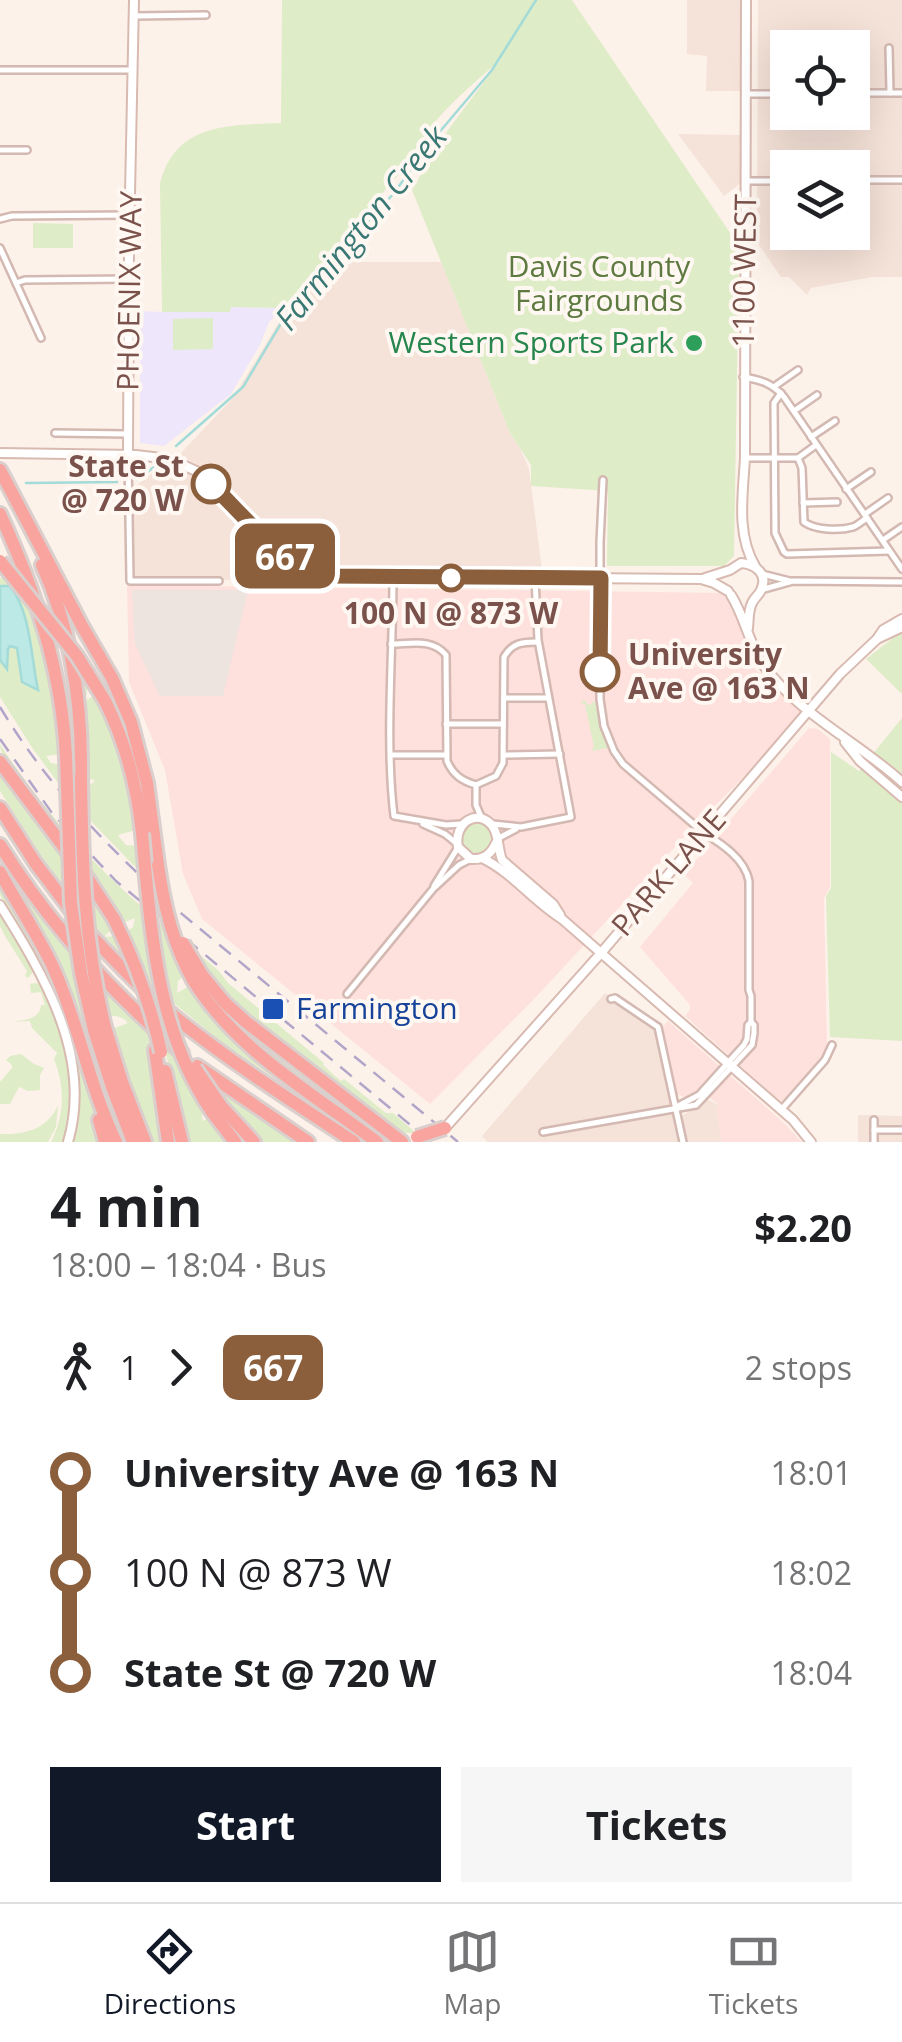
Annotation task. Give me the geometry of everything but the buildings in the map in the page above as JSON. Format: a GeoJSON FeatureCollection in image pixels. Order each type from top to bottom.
{"type":"FeatureCollection","features":[{"type":"Feature","properties":{"kind":"highway"},"geometry":{"type":"LineString","coordinates":[[0,471],[48,578],[68,640],[80,716],[86,914],[100,1028],[109,1077],[134,1142]]}},
{"type":"Feature","properties":{"kind":"highway"},"geometry":{"type":"LineString","coordinates":[[0,471],[112,678],[131,722],[147,782],[154,947],[170,1026],[180,1053],[195,1084],[216,1109],[254,1142]]}},
{"type":"Feature","properties":{"kind":"highway"},"geometry":{"type":"LineString","coordinates":[[0,514],[28,578],[61,706],[68,872],[81,973],[145,1142]]}},
{"type":"Feature","properties":{"kind":"highway"},"geometry":{"type":"LineString","coordinates":[[0,562],[72,650],[105,700],[131,767],[178,929],[219,1016],[244,1042],[377,1142]]}},
{"type":"Feature","properties":{"kind":"highway"},"geometry":{"type":"LineString","coordinates":[[0,762],[88,879],[128,948],[145,994],[182,1142]]}},
{"type":"Feature","properties":{"kind":"highway"},"geometry":{"type":"LineString","coordinates":[[0,808],[79,922],[131,977],[226,1057],[354,1142]]}},
{"type":"Feature","properties":{"kind":"highway"},"geometry":{"type":"LineString","coordinates":[[0,845],[46,912],[125,1003],[204,1072],[308,1142]]}},
{"type":"Feature","properties":{"kind":"highway"},"geometry":{"type":"LineString","coordinates":[[0,872],[52,966],[116,1142]]}},
{"type":"Feature","properties":{"kind":"highway"},"geometry":{"type":"LineString","coordinates":[[198,978],[246,1022],[398,1139],[445,1128]]}},
{"type":"Feature","properties":{"kind":"highway"},"geometry":{"type":"LineString","coordinates":[[158,1051],[168,1142]]}},
{"type":"Feature","properties":{"kind":"highway"},"geometry":{"type":"LineString","coordinates":[[83,1054],[104,1142]]}},
{"type":"Feature","properties":{"kind":"highway"},"geometry":{"type":"LineString","coordinates":[[216,1109],[235,1142]]}},
{"type":"Feature","properties":{"kind":"street","name":"PHOENIX WAY"},"geometry":{"type":"LineString","coordinates":[[134,0],[129,279],[130,582],[218,581]]}},
{"type":"Feature","properties":{"kind":"street","name":"1100 WEST"},"geometry":{"type":"LineString","coordinates":[[746,0],[742,510],[744,542],[758,570]]}},
{"type":"Feature","properties":{"kind":"street"},"geometry":{"type":"LineString","coordinates":[[134,16],[206,15]]}},
{"type":"Feature","properties":{"kind":"street"},"geometry":{"type":"LineString","coordinates":[[889,48],[890,93]]}},
{"type":"Feature","properties":{"kind":"street"},"geometry":{"type":"LineString","coordinates":[[0,70],[134,70]]}},
{"type":"Feature","properties":{"kind":"street"},"geometry":{"type":"LineString","coordinates":[[870,93],[902,93]]}},
{"type":"Feature","properties":{"kind":"street"},"geometry":{"type":"LineString","coordinates":[[746,94],[770,94]]}},
{"type":"Feature","properties":{"kind":"street"},"geometry":{"type":"LineString","coordinates":[[0,150],[27,150]]}},
{"type":"Feature","properties":{"kind":"street"},"geometry":{"type":"LineString","coordinates":[[746,181],[770,180]]}},
{"type":"Feature","properties":{"kind":"street"},"geometry":{"type":"LineString","coordinates":[[870,180],[902,180]]}},
{"type":"Feature","properties":{"kind":"street"},"geometry":{"type":"LineString","coordinates":[[0,220],[12,216],[130,215]]}},
{"type":"Feature","properties":{"kind":"street"},"geometry":{"type":"LineString","coordinates":[[0,248],[41,338]]}},
{"type":"Feature","properties":{"kind":"street"},"geometry":{"type":"LineString","coordinates":[[16,283],[129,279]]}},
{"type":"Feature","properties":{"kind":"street"},"geometry":{"type":"LineString","coordinates":[[775,386],[798,370]]}},
{"type":"Feature","properties":{"kind":"street"},"geometry":{"type":"LineString","coordinates":[[743,377],[763,380],[781,393],[901,566]]}},
{"type":"Feature","properties":{"kind":"street"},"geometry":{"type":"LineString","coordinates":[[781,393],[774,402],[774,533],[784,552],[890,551]]}},
{"type":"Feature","properties":{"kind":"street"},"geometry":{"type":"LineString","coordinates":[[794,411],[817,394]]}},
{"type":"Feature","properties":{"kind":"street"},"geometry":{"type":"LineString","coordinates":[[810,437],[835,420]]}},
{"type":"Feature","properties":{"kind":"street"},"geometry":{"type":"LineString","coordinates":[[55,434],[128,434]]}},
{"type":"Feature","properties":{"kind":"street"},"geometry":{"type":"LineString","coordinates":[[744,458],[798,458],[816,445]]}},
{"type":"Feature","properties":{"kind":"street"},"geometry":{"type":"LineString","coordinates":[[0,453],[164,458],[196,471],[292,562],[317,573],[347,577],[701,579],[746,599],[771,586],[794,582],[902,582]]}},
{"type":"Feature","properties":{"kind":"street"},"geometry":{"type":"LineString","coordinates":[[798,458],[802,468],[804,522],[809,526],[853,526],[888,498]]}},
{"type":"Feature","properties":{"kind":"street"},"geometry":{"type":"LineString","coordinates":[[846,489],[870,472]]}},
{"type":"Feature","properties":{"kind":"street"},"geometry":{"type":"LineString","coordinates":[[543,1132],[676,1107],[698,1095],[730,1065],[746,1042],[752,1022],[748,874],[738,860],[623,764],[604,726],[600,699],[603,480]]}},
{"type":"Feature","properties":{"kind":"street"},"geometry":{"type":"LineString","coordinates":[[803,503],[836,502]]}},
{"type":"Feature","properties":{"kind":"street"},"geometry":{"type":"LineString","coordinates":[[883,540],[902,527]]}},
{"type":"Feature","properties":{"kind":"street","name":"1100 WEST"},"geometry":{"type":"LineString","coordinates":[[732,568],[744,542]]}},
{"type":"Feature","properties":{"kind":"street"},"geometry":{"type":"LineString","coordinates":[[701,579],[743,563],[794,582]]}},
{"type":"Feature","properties":{"kind":"street"},"geometry":{"type":"LineString","coordinates":[[732,568],[726,581],[730,593],[761,662],[775,680],[807,711],[902,782]]}},
{"type":"Feature","properties":{"kind":"street"},"geometry":{"type":"LineString","coordinates":[[748,628],[750,606],[760,593],[763,580],[758,570]]}},
{"type":"Feature","properties":{"kind":"street"},"geometry":{"type":"LineString","coordinates":[[393,577],[394,816],[446,826],[486,821],[520,827]]}},
{"type":"Feature","properties":{"kind":"street"},"geometry":{"type":"LineString","coordinates":[[482,858],[493,850],[496,841],[520,827],[571,817],[538,642],[535,578]]}},
{"type":"Feature","properties":{"kind":"street"},"geometry":{"type":"LineString","coordinates":[[877,639],[883,630],[902,619]]}},
{"type":"Feature","properties":{"kind":"street","name":"PARK LANE"},"geometry":{"type":"LineString","coordinates":[[445,1128],[850,663],[877,639],[902,627]]}},
{"type":"Feature","properties":{"kind":"street"},"geometry":{"type":"LineString","coordinates":[[476,786],[501,770],[506,653],[518,643],[538,642]]}},
{"type":"Feature","properties":{"kind":"street"},"geometry":{"type":"LineString","coordinates":[[392,644],[430,643],[446,655],[446,755],[450,770],[476,786]]}},
{"type":"Feature","properties":{"kind":"street"},"geometry":{"type":"LineString","coordinates":[[504,698],[548,698]]}},
{"type":"Feature","properties":{"kind":"street"},"geometry":{"type":"LineString","coordinates":[[446,724],[504,724]]}},
{"type":"Feature","properties":{"kind":"street"},"geometry":{"type":"LineString","coordinates":[[842,738],[860,761],[902,798]]}},
{"type":"Feature","properties":{"kind":"street"},"geometry":{"type":"LineString","coordinates":[[504,755],[560,754]]}},
{"type":"Feature","properties":{"kind":"street"},"geometry":{"type":"LineString","coordinates":[[392,755],[446,755]]}},
{"type":"Feature","properties":{"kind":"street"},"geometry":{"type":"LineString","coordinates":[[476,786],[476,805],[494,828],[502,860],[554,904],[562,919]]}},
{"type":"Feature","properties":{"kind":"street"},"geometry":{"type":"LineString","coordinates":[[434,888],[457,845],[456,835],[476,805]]}},
{"type":"Feature","properties":{"kind":"street"},"geometry":{"type":"LineString","coordinates":[[416,820],[445,834],[471,858]]}},
{"type":"Feature","properties":{"kind":"street"},"geometry":{"type":"LineString","coordinates":[[347,994],[434,888],[459,865],[471,858],[482,858],[562,919],[781,1110],[812,1142]]}},
{"type":"Feature","properties":{"kind":"street"},"geometry":{"type":"LineString","coordinates":[[0,905],[40,970],[66,1037],[75,1098],[68,1142]]}},
{"type":"Feature","properties":{"kind":"street"},"geometry":{"type":"LineString","coordinates":[[611,999],[616,998],[658,1027],[683,1142]]}},
{"type":"Feature","properties":{"kind":"street"},"geometry":{"type":"LineString","coordinates":[[781,1110],[826,1060],[832,1045]]}},
{"type":"Feature","properties":{"kind":"street"},"geometry":{"type":"LineString","coordinates":[[874,1120],[874,1142]]}},
{"type":"Feature","properties":{"kind":"street"},"geometry":{"type":"LineString","coordinates":[[874,1130],[902,1130]]}},
{"type":"Feature","properties":{"kind":"shaded area"},"geometry":{"type":"Polygon","coordinates":[[[687,0],[743,0],[743,91],[706,91],[707,56],[687,54],[687,0]]]}},
{"type":"Feature","properties":{"kind":"shaded area"},"geometry":{"type":"Polygon","coordinates":[[[758,0],[902,0],[902,277],[872,277],[811,288],[807,295],[789,277],[781,277],[757,242],[758,0]]]}},
{"type":"Feature","properties":{"kind":"shaded area"},"geometry":{"type":"Polygon","coordinates":[[[678,134],[742,135],[742,182],[724,196],[678,134]]]}},
{"type":"Feature","properties":{"kind":"shaded area"},"geometry":{"type":"Polygon","coordinates":[[[333,262],[441,262],[510,433],[529,469],[542,570],[326,570],[309,565],[290,555],[215,480],[179,455],[233,398],[287,309],[333,262]]]}},
{"type":"Feature","properties":{"kind":"shaded area"},"geometry":{"type":"Polygon","coordinates":[[[283,308],[269,322],[231,394],[164,446],[140,443],[140,311],[283,308]]]}},
{"type":"Feature","properties":{"kind":"shaded area"},"geometry":{"type":"Polygon","coordinates":[[[164,464],[178,467],[201,482],[282,562],[280,574],[250,580],[135,579],[132,489],[164,464]]]}},
{"type":"Feature","properties":{"kind":"shaded area"},"geometry":{"type":"Polygon","coordinates":[[[127,585],[724,593],[733,605],[753,668],[812,708],[430,1104],[202,919],[183,874],[165,770],[129,682],[127,585]]]}},
{"type":"Feature","properties":{"kind":"shaded area"},"geometry":{"type":"Polygon","coordinates":[[[132,590],[248,590],[223,696],[160,696],[135,644],[132,590]]]}},
{"type":"Feature","properties":{"kind":"shaded area"},"geometry":{"type":"Polygon","coordinates":[[[809,728],[818,729],[830,739],[830,887],[824,898],[827,1048],[817,1065],[782,1101],[685,1016],[690,1005],[640,947],[693,883],[684,874],[809,728]]]}},
{"type":"Feature","properties":{"kind":"shaded area"},"geometry":{"type":"Polygon","coordinates":[[[605,993],[656,1030],[679,1142],[488,1142],[482,1136],[605,993]]]}},
{"type":"Feature","properties":{"kind":"shaded area"},"geometry":{"type":"Polygon","coordinates":[[[668,1021],[802,1142],[722,1142],[716,1110],[719,1105],[700,1090],[685,1098],[676,1093],[663,1027],[668,1021]]]}},
{"type":"Feature","properties":{"kind":"shaded area"},"geometry":{"type":"Polygon","coordinates":[[[707,1099],[720,1106],[716,1110],[722,1142],[686,1142],[682,1116],[707,1099]]]}},
{"type":"Feature","properties":{"kind":"shaded area"},"geometry":{"type":"Polygon","coordinates":[[[858,1115],[902,1116],[902,1142],[858,1142],[858,1115]]]}},
{"type":"Feature","properties":{"kind":"green space","name":"Davis County Fairgrounds"},"geometry":{"type":"Polygon","coordinates":[[[282,0],[572,0],[739,246],[734,556],[724,566],[607,566],[608,491],[531,486],[531,465],[510,433],[412,190],[442,138],[502,58],[442,114],[419,151],[283,308],[162,312],[160,184],[167,164],[191,138],[206,131],[281,123],[282,0]]]}},
{"type":"Feature","properties":{"kind":"green space"},"geometry":{"type":"Polygon","coordinates":[[[33,223],[73,224],[73,248],[33,248],[33,223]]]}},
{"type":"Feature","properties":{"kind":"green space"},"geometry":{"type":"Polygon","coordinates":[[[213,318],[213,349],[173,350],[173,319],[213,318]]]}},
{"type":"Feature","properties":{"kind":"green space"},"geometry":{"type":"Polygon","coordinates":[[[3,576],[35,614],[51,681],[61,754],[46,756],[51,763],[61,765],[62,788],[0,697],[3,576]]]}},
{"type":"Feature","properties":{"kind":"green space"},"geometry":{"type":"Polygon","coordinates":[[[902,631],[902,694],[866,659],[902,631]]]}},
{"type":"Feature","properties":{"kind":"green space"},"geometry":{"type":"Polygon","coordinates":[[[78,667],[91,687],[86,700],[96,695],[121,761],[136,830],[118,835],[126,845],[138,846],[141,873],[87,817],[86,785],[95,780],[88,779],[78,667]]]}},
{"type":"Feature","properties":{"kind":"green space"},"geometry":{"type":"Polygon","coordinates":[[[581,701],[587,705],[596,703],[608,748],[591,751],[594,747],[585,704],[581,701]]]}},
{"type":"Feature","properties":{"kind":"green space"},"geometry":{"type":"Polygon","coordinates":[[[902,718],[902,1041],[830,1037],[826,896],[831,888],[831,752],[859,771],[902,718]]]}},
{"type":"Feature","properties":{"kind":"green space"},"geometry":{"type":"Polygon","coordinates":[[[0,744],[66,831],[144,909],[156,987],[149,981],[129,930],[135,918],[125,922],[100,881],[12,772],[0,744]]]}},
{"type":"Feature","properties":{"kind":"green space"},"geometry":{"type":"Polygon","coordinates":[[[0,772],[100,904],[114,929],[105,935],[118,935],[130,963],[92,923],[42,857],[0,791],[0,772]]]}},
{"type":"Feature","properties":{"kind":"green space"},"geometry":{"type":"Polygon","coordinates":[[[476,823],[487,827],[491,838],[487,849],[476,853],[465,849],[461,838],[465,827],[476,823]]]}},
{"type":"Feature","properties":{"kind":"green space"},"geometry":{"type":"Polygon","coordinates":[[[9,877],[73,958],[148,1034],[164,1142],[151,1142],[126,1078],[112,1029],[128,1023],[109,1016],[87,1022],[86,1028],[128,1142],[122,1142],[9,877]]]}},
{"type":"Feature","properties":{"kind":"green space"},"geometry":{"type":"Polygon","coordinates":[[[0,882],[37,947],[61,1001],[102,1142],[73,1142],[79,1109],[72,1044],[49,982],[0,895],[0,882]]]}},
{"type":"Feature","properties":{"kind":"green space"},"geometry":{"type":"Polygon","coordinates":[[[0,915],[32,967],[28,978],[0,926],[0,915]]]}},
{"type":"Feature","properties":{"kind":"green space"},"geometry":{"type":"Polygon","coordinates":[[[155,918],[165,926],[185,975],[178,981],[177,993],[191,985],[233,1039],[367,1142],[220,1041],[170,1000],[155,918]]]}},
{"type":"Feature","properties":{"kind":"green space"},"geometry":{"type":"Polygon","coordinates":[[[191,948],[341,1081],[344,1079],[416,1133],[403,1133],[386,1122],[251,1020],[219,988],[191,948]]]}},
{"type":"Feature","properties":{"kind":"green space"},"geometry":{"type":"Polygon","coordinates":[[[37,983],[56,1018],[69,1070],[71,1095],[65,1142],[51,1142],[62,1100],[54,1059],[57,1053],[30,1021],[12,1022],[34,1016],[45,1005],[41,992],[31,993],[30,984],[37,983]]]}},
{"type":"Feature","properties":{"kind":"green space"},"geometry":{"type":"Polygon","coordinates":[[[206,986],[395,1142],[386,1142],[255,1043],[223,1012],[206,986]]]}},
{"type":"Feature","properties":{"kind":"green space"},"geometry":{"type":"Polygon","coordinates":[[[165,1049],[179,1062],[206,1109],[203,1121],[211,1117],[230,1142],[185,1142],[165,1049]]]}},
{"type":"Feature","properties":{"kind":"green space"},"geometry":{"type":"Polygon","coordinates":[[[21,1054],[44,1068],[40,1090],[19,1087],[10,1104],[0,1104],[0,1082],[12,1068],[6,1060],[21,1054]]]}},
{"type":"Feature","properties":{"kind":"green space"},"geometry":{"type":"Polygon","coordinates":[[[213,1087],[294,1142],[260,1142],[213,1087]]]}},
{"type":"Feature","properties":{"kind":"green space"},"geometry":{"type":"Polygon","coordinates":[[[58,1105],[56,1127],[48,1142],[0,1142],[0,1134],[27,1132],[42,1125],[58,1105]]]}},
{"type":"Feature","properties":{"kind":"water"},"geometry":{"type":"Polygon","coordinates":[[[0,586],[10,586],[22,609],[38,690],[22,682],[17,648],[8,649],[7,669],[0,660],[0,586]]]}},
{"type":"Feature","properties":{"kind":"waterway","name":"Farmington Creek"},"geometry":{"type":"LineString","coordinates":[[176,446],[243,387],[289,310],[394,193],[492,70],[536,0]]}},
{"type":"Feature","properties":{"kind":"waterway","name":"Farmington Creek"},"geometry":{"type":"LineString","coordinates":[[137,480],[154,467]]}},
{"type":"Feature","properties":{"kind":"waterway","name":"Farmington Creek"},"geometry":{"type":"LineString","coordinates":[[26,483],[117,482]]}},
{"type":"Feature","properties":{"kind":"railway"},"geometry":{"type":"LineString","coordinates":[[0,707],[59,790],[151,886],[458,1142]]}},
{"type":"Feature","properties":{"kind":"railway"},"geometry":{"type":"LineString","coordinates":[[0,739],[52,813],[116,881],[431,1142]]}},
{"type":"Feature","properties":{"kind":"bus line","name":"667"},"geometry":{"type":"LineString","coordinates":[[211,484],[285,556],[328,576],[601,578],[600,672]]}},
{"type":"Feature","properties":{"kind":"place","name":"Western Sports Park"},"geometry":{"type":"Point","coordinates":[694,343]}},
{"type":"Feature","properties":{"kind":"place","name":"State St @ 720 W"},"geometry":{"type":"Point","coordinates":[211,484]}},
{"type":"Feature","properties":{"kind":"place","name":"100 N @ 873 W"},"geometry":{"type":"Point","coordinates":[451,578]}},
{"type":"Feature","properties":{"kind":"place","name":"University Ave @ 163 N"},"geometry":{"type":"Point","coordinates":[600,672]}},
{"type":"Feature","properties":{"kind":"place","name":"Farmington"},"geometry":{"type":"Point","coordinates":[273,1009]}}]}
